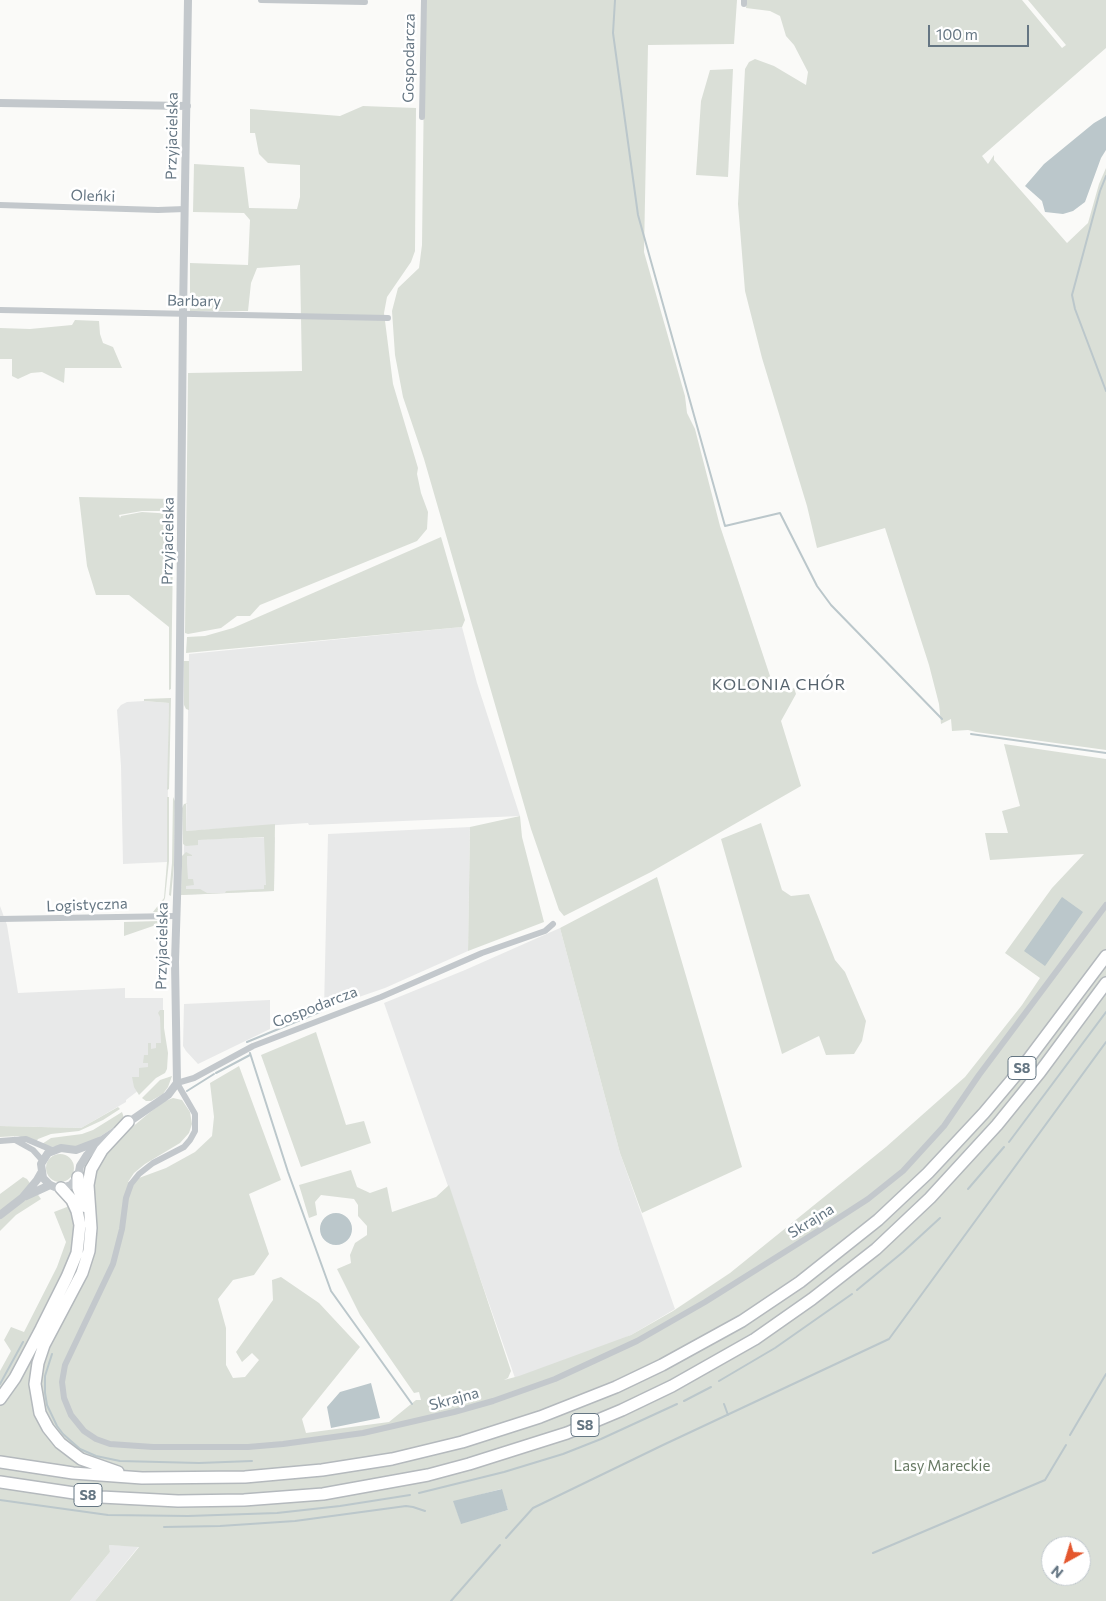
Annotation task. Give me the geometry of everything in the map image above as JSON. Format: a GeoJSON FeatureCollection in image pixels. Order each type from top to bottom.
{"type":"FeatureCollection","features":[{"type":"Feature","properties":{"kind":"highway","name":"S8"},"geometry":{"type":"LineString","coordinates":[[0,1462],[73,1473],[142,1478],[246,1477],[286,1474],[392,1459],[462,1442],[565,1408],[616,1388],[742,1321],[834,1256],[878,1220],[928,1173],[984,1113],[1021,1069],[1106,956]]}},
{"type":"Feature","properties":{"kind":"highway","name":"S8"},"geometry":{"type":"LineString","coordinates":[[0,1482],[129,1499],[178,1501],[253,1500],[323,1494],[428,1476],[511,1452],[567,1433],[622,1410],[672,1386],[755,1339],[850,1270],[890,1236],[942,1186],[997,1125],[1028,1087],[1106,982]]}},
{"type":"Feature","properties":{"kind":"highway"},"geometry":{"type":"LineString","coordinates":[[128,1122],[102,1150],[91,1169],[88,1185],[91,1239],[88,1256],[78,1280],[44,1345],[35,1384],[40,1413],[48,1428],[71,1453],[90,1463],[142,1478]]}},
{"type":"Feature","properties":{"kind":"highway"},"geometry":{"type":"LineString","coordinates":[[79,1171],[79,1190],[89,1213]]}},
{"type":"Feature","properties":{"kind":"highway"},"geometry":{"type":"LineString","coordinates":[[0,1399],[15,1378],[68,1277],[77,1253],[80,1225],[77,1211],[72,1200],[56,1186]]}},
{"type":"Feature","properties":{"kind":"street","name":"Przyjacielska"},"geometry":{"type":"LineString","coordinates":[[177,1083],[176,916],[188,0]]}},
{"type":"Feature","properties":{"kind":"street"},"geometry":{"type":"LineString","coordinates":[[261,0],[365,2]]}},
{"type":"Feature","properties":{"kind":"street","name":"Gospodarcza"},"geometry":{"type":"LineString","coordinates":[[422,117],[424,0]]}},
{"type":"Feature","properties":{"kind":"street"},"geometry":{"type":"LineString","coordinates":[[0,103],[187,106]]}},
{"type":"Feature","properties":{"kind":"street","name":"Oleńki"},"geometry":{"type":"LineString","coordinates":[[0,205],[158,210],[185,209]]}},
{"type":"Feature","properties":{"kind":"street","name":"Barbary"},"geometry":{"type":"LineString","coordinates":[[0,310],[388,318]]}},
{"type":"Feature","properties":{"kind":"street","name":"Skrajna"},"geometry":{"type":"LineString","coordinates":[[177,1083],[195,1114],[195,1131],[184,1146],[153,1163],[139,1174],[127,1194],[122,1229],[113,1264],[65,1365],[62,1382],[66,1407],[77,1423],[90,1435],[110,1444],[203,1448],[283,1444],[363,1433],[454,1412],[522,1391],[621,1349],[705,1302],[868,1199],[903,1171],[944,1126],[1106,905]]}},
{"type":"Feature","properties":{"kind":"street","name":"Logistyczna"},"geometry":{"type":"LineString","coordinates":[[0,919],[176,916]]}},
{"type":"Feature","properties":{"kind":"street","name":"Gospodarcza"},"geometry":{"type":"LineString","coordinates":[[22,1198],[56,1186],[71,1185],[86,1155],[102,1140],[168,1095],[177,1083],[194,1078],[243,1050],[381,997],[482,953],[545,931],[553,924]]}},
{"type":"Feature","properties":{"kind":"street"},"geometry":{"type":"LineString","coordinates":[[0,1141],[26,1139],[52,1150]]}},
{"type":"Feature","properties":{"kind":"street"},"geometry":{"type":"LineString","coordinates":[[15,1140],[33,1150],[42,1160]]}},
{"type":"Feature","properties":{"kind":"street","name":"Gospodarcza"},"geometry":{"type":"LineString","coordinates":[[52,1150],[60,1148],[69,1151],[76,1150],[102,1140]]}},
{"type":"Feature","properties":{"kind":"street"},"geometry":{"type":"LineString","coordinates":[[0,1215],[22,1198],[37,1180],[41,1173],[44,1156],[52,1150]]}},
{"type":"Feature","properties":{"kind":"street"},"geometry":{"type":"LineString","coordinates":[[69,1151],[76,1157],[79,1171]]}},
{"type":"Feature","properties":{"kind":"street"},"geometry":{"type":"LineString","coordinates":[[41,1173],[43,1178],[56,1186]]}},
{"type":"Feature","properties":{"kind":"shaded area"},"geometry":{"type":"Polygon","coordinates":[[[1106,116],[1106,150],[1101,158],[1085,202],[1073,211],[1063,214],[1045,212],[1042,201],[1025,186],[1044,164],[1094,123],[1106,116]]]}},
{"type":"Feature","properties":{"kind":"shaded area"},"geometry":{"type":"Polygon","coordinates":[[[462,627],[477,683],[520,816],[309,825],[308,823],[186,831],[189,654],[462,627]]]}},
{"type":"Feature","properties":{"kind":"shaded area"},"geometry":{"type":"Polygon","coordinates":[[[127,702],[169,703],[167,862],[123,864],[121,766],[117,710],[127,702]]]}},
{"type":"Feature","properties":{"kind":"shaded area"},"geometry":{"type":"Polygon","coordinates":[[[470,827],[468,951],[385,988],[324,1009],[328,834],[470,827]]]}},
{"type":"Feature","properties":{"kind":"shaded area"},"geometry":{"type":"Polygon","coordinates":[[[275,837],[274,891],[183,895],[184,840],[275,837]]]}},
{"type":"Feature","properties":{"kind":"shaded area"},"geometry":{"type":"Polygon","coordinates":[[[1062,897],[1083,912],[1045,966],[1024,951],[1062,897]]]}},
{"type":"Feature","properties":{"kind":"shaded area"},"geometry":{"type":"Polygon","coordinates":[[[0,906],[7,925],[18,993],[125,988],[125,998],[163,998],[163,1038],[160,1062],[139,1090],[126,1102],[81,1128],[0,1126],[0,906]]]}},
{"type":"Feature","properties":{"kind":"shaded area"},"geometry":{"type":"Polygon","coordinates":[[[560,928],[620,1153],[675,1309],[631,1335],[571,1364],[515,1378],[384,1003],[560,928]]]}},
{"type":"Feature","properties":{"kind":"shaded area"},"geometry":{"type":"Polygon","coordinates":[[[270,1000],[270,1029],[198,1064],[183,1046],[184,1004],[270,1000]]]}},
{"type":"Feature","properties":{"kind":"shaded area"},"geometry":{"type":"Polygon","coordinates":[[[336,1213],[348,1217],[352,1229],[348,1241],[336,1245],[324,1241],[320,1229],[324,1217],[336,1213]]]}},
{"type":"Feature","properties":{"kind":"shaded area"},"geometry":{"type":"Polygon","coordinates":[[[371,1383],[380,1418],[331,1428],[327,1407],[340,1392],[371,1383]]]}},
{"type":"Feature","properties":{"kind":"shaded area"},"geometry":{"type":"Polygon","coordinates":[[[502,1489],[508,1510],[461,1524],[453,1501],[502,1489]]]}},
{"type":"Feature","properties":{"kind":"shaded area"},"geometry":{"type":"Polygon","coordinates":[[[109,1545],[139,1546],[95,1601],[70,1601],[110,1552],[109,1545]]]}},
{"type":"Feature","properties":{"kind":"green space"},"geometry":{"type":"Polygon","coordinates":[[[425,0],[737,0],[734,44],[648,45],[644,252],[685,396],[687,413],[695,429],[720,526],[774,688],[787,692],[794,688],[796,694],[781,721],[801,786],[651,872],[564,916],[559,910],[531,829],[424,459],[403,397],[395,355],[392,311],[398,288],[419,268],[422,245],[425,0]]]}},
{"type":"Feature","properties":{"kind":"green space"},"geometry":{"type":"Polygon","coordinates":[[[747,0],[1022,0],[1062,48],[1066,45],[1028,0],[1106,0],[1106,48],[982,156],[988,164],[994,155],[994,160],[1067,243],[1088,223],[1099,184],[1106,168],[1106,750],[968,730],[952,731],[951,719],[941,724],[939,704],[929,665],[885,528],[817,548],[807,506],[762,358],[745,291],[738,204],[745,69],[749,62],[755,59],[774,66],[806,85],[808,72],[794,45],[786,36],[780,16],[770,11],[746,8],[747,0]]]}},
{"type":"Feature","properties":{"kind":"green space"},"geometry":{"type":"Polygon","coordinates":[[[733,69],[728,177],[696,175],[701,101],[710,70],[733,69]]]}},
{"type":"Feature","properties":{"kind":"green space"},"geometry":{"type":"Polygon","coordinates":[[[363,106],[416,108],[415,251],[411,262],[387,297],[384,313],[393,384],[418,468],[417,474],[421,493],[428,512],[427,529],[417,541],[260,605],[250,616],[237,616],[221,628],[185,633],[188,373],[302,371],[300,265],[257,268],[251,283],[248,311],[190,311],[190,263],[248,265],[250,220],[244,213],[193,212],[194,164],[244,167],[249,208],[297,209],[300,197],[300,165],[268,163],[259,154],[255,133],[250,133],[250,109],[340,116],[363,106]]]}},
{"type":"Feature","properties":{"kind":"green space"},"geometry":{"type":"Polygon","coordinates":[[[75,320],[99,321],[103,343],[113,347],[122,368],[65,368],[64,383],[42,372],[31,373],[18,379],[12,376],[12,359],[0,359],[0,328],[30,329],[72,325],[75,320]]]}},
{"type":"Feature","properties":{"kind":"green space"},"geometry":{"type":"Polygon","coordinates":[[[79,497],[173,499],[172,511],[142,511],[119,515],[120,518],[121,516],[142,512],[173,514],[173,548],[170,549],[170,554],[173,554],[171,689],[169,690],[169,627],[129,595],[96,595],[87,566],[79,497]]]}},
{"type":"Feature","properties":{"kind":"green space"},"geometry":{"type":"Polygon","coordinates":[[[441,537],[465,620],[462,627],[186,653],[187,637],[205,636],[233,628],[441,537]]]}},
{"type":"Feature","properties":{"kind":"green space"},"geometry":{"type":"Polygon","coordinates":[[[184,661],[189,661],[189,710],[184,705],[184,661]]]}},
{"type":"Feature","properties":{"kind":"green space"},"geometry":{"type":"Polygon","coordinates":[[[171,698],[169,789],[167,790],[169,703],[144,701],[144,699],[171,698]]]}},
{"type":"Feature","properties":{"kind":"green space","name":"Lasy Mareckie"},"geometry":{"type":"Polygon","coordinates":[[[1004,744],[1106,759],[1106,1601],[95,1601],[139,1547],[109,1545],[110,1552],[70,1601],[0,1601],[0,1371],[11,1351],[4,1340],[11,1327],[24,1332],[57,1267],[66,1242],[54,1212],[85,1200],[80,1183],[87,1158],[101,1146],[96,1165],[117,1140],[165,1101],[173,1098],[182,1100],[190,1112],[192,1124],[189,1133],[180,1143],[145,1164],[134,1173],[128,1182],[166,1168],[195,1152],[212,1136],[214,1117],[210,1083],[239,1066],[281,1180],[249,1194],[269,1254],[254,1275],[233,1280],[218,1299],[226,1328],[226,1365],[233,1378],[245,1377],[259,1360],[252,1353],[242,1362],[236,1352],[273,1300],[272,1280],[281,1277],[319,1303],[360,1347],[302,1419],[306,1433],[389,1422],[416,1400],[421,1400],[419,1392],[414,1393],[360,1315],[337,1269],[351,1263],[350,1255],[355,1243],[367,1235],[367,1226],[358,1216],[358,1205],[354,1199],[321,1195],[315,1202],[317,1215],[309,1218],[299,1185],[351,1170],[357,1187],[370,1193],[387,1187],[392,1212],[436,1197],[449,1185],[511,1371],[508,1378],[504,1380],[631,1335],[673,1311],[730,1273],[886,1147],[965,1077],[1022,1005],[1040,978],[1005,953],[1052,888],[1084,854],[990,860],[985,833],[1008,833],[1002,811],[1020,806],[1004,744]],[[501,1489],[454,1502],[461,1523],[508,1510],[501,1489]]]}},
{"type":"Feature","properties":{"kind":"green space"},"geometry":{"type":"Polygon","coordinates":[[[167,797],[169,797],[169,861],[165,898],[159,912],[153,912],[164,898],[167,862],[167,797]]]}},
{"type":"Feature","properties":{"kind":"green space"},"geometry":{"type":"Polygon","coordinates":[[[173,797],[175,801],[174,865],[171,896],[169,895],[172,863],[173,797]]]}},
{"type":"Feature","properties":{"kind":"green space"},"geometry":{"type":"Polygon","coordinates":[[[188,803],[186,804],[186,831],[275,824],[274,891],[181,895],[182,856],[186,852],[192,855],[187,856],[188,879],[193,879],[194,885],[186,886],[186,889],[200,889],[207,893],[225,893],[226,891],[264,889],[264,885],[266,885],[264,837],[198,840],[198,845],[186,846],[183,844],[182,808],[184,804],[188,803]]]}},
{"type":"Feature","properties":{"kind":"green space"},"geometry":{"type":"Polygon","coordinates":[[[520,816],[522,837],[544,922],[468,951],[470,827],[520,816]]]}},
{"type":"Feature","properties":{"kind":"green space"},"geometry":{"type":"Polygon","coordinates":[[[761,823],[782,890],[791,896],[809,894],[835,960],[845,972],[866,1021],[862,1041],[854,1054],[826,1055],[819,1036],[782,1054],[721,839],[761,823]]]}},
{"type":"Feature","properties":{"kind":"green space"},"geometry":{"type":"Polygon","coordinates":[[[657,877],[742,1167],[642,1213],[620,1153],[560,928],[657,877]]]}},
{"type":"Feature","properties":{"kind":"green space"},"geometry":{"type":"Polygon","coordinates":[[[159,921],[164,933],[156,925],[124,936],[124,922],[159,921]]]}},
{"type":"Feature","properties":{"kind":"green space"},"geometry":{"type":"Polygon","coordinates":[[[160,1010],[164,1010],[164,1028],[168,1053],[167,1069],[165,1073],[156,1078],[139,1095],[134,1087],[132,1077],[139,1077],[139,1068],[148,1067],[148,1063],[143,1063],[144,1055],[148,1055],[148,1043],[151,1043],[151,1049],[156,1048],[156,1043],[161,1043],[160,1017],[158,1013],[160,1010]]]}},
{"type":"Feature","properties":{"kind":"green space"},"geometry":{"type":"Polygon","coordinates":[[[316,1032],[346,1125],[364,1121],[371,1143],[301,1167],[261,1055],[316,1032]]]}},
{"type":"Feature","properties":{"kind":"green space"},"geometry":{"type":"Polygon","coordinates":[[[172,1076],[163,1094],[151,1101],[146,1101],[142,1098],[160,1080],[172,1076]]]}},
{"type":"Feature","properties":{"kind":"green space"},"geometry":{"type":"Polygon","coordinates":[[[118,1107],[120,1109],[103,1120],[79,1131],[51,1134],[38,1139],[36,1142],[18,1136],[0,1137],[0,1126],[81,1128],[118,1107]]]}},
{"type":"Feature","properties":{"kind":"green space"},"geometry":{"type":"Polygon","coordinates":[[[122,1112],[124,1118],[122,1122],[98,1138],[79,1147],[52,1147],[42,1144],[51,1138],[82,1134],[93,1130],[122,1112]]]}},
{"type":"Feature","properties":{"kind":"green space"},"geometry":{"type":"Polygon","coordinates":[[[60,1154],[70,1158],[74,1168],[70,1178],[60,1182],[50,1178],[46,1168],[50,1158],[60,1154]]]}},
{"type":"Feature","properties":{"kind":"green space"},"geometry":{"type":"Polygon","coordinates":[[[23,1177],[27,1179],[41,1199],[16,1215],[0,1231],[0,1194],[23,1177]]]}},
{"type":"Feature","properties":{"kind":"waterway"},"geometry":{"type":"LineString","coordinates":[[615,0],[613,33],[638,215],[725,526],[780,513],[817,586],[831,605],[942,719]]}},
{"type":"Feature","properties":{"kind":"waterway"},"geometry":{"type":"LineString","coordinates":[[1106,176],[1100,191],[1072,295],[1075,309],[1106,391]]}},
{"type":"Feature","properties":{"kind":"waterway"},"geometry":{"type":"LineString","coordinates":[[971,734],[1106,753]]}},
{"type":"Feature","properties":{"kind":"waterway"},"geometry":{"type":"LineString","coordinates":[[247,1042],[322,1011]]}},
{"type":"Feature","properties":{"kind":"waterway"},"geometry":{"type":"LineString","coordinates":[[1009,1142],[1106,1012]]}},
{"type":"Feature","properties":{"kind":"waterway"},"geometry":{"type":"LineString","coordinates":[[506,1538],[533,1508],[889,1339],[1106,1042]]}},
{"type":"Feature","properties":{"kind":"waterway"},"geometry":{"type":"LineString","coordinates":[[250,1053],[288,1172],[331,1291],[412,1404]]}},
{"type":"Feature","properties":{"kind":"waterway"},"geometry":{"type":"LineString","coordinates":[[216,1073],[250,1055]]}},
{"type":"Feature","properties":{"kind":"waterway"},"geometry":{"type":"LineString","coordinates":[[187,1091],[214,1074]]}},
{"type":"Feature","properties":{"kind":"waterway"},"geometry":{"type":"LineString","coordinates":[[968,1189],[1004,1147]]}},
{"type":"Feature","properties":{"kind":"waterway"},"geometry":{"type":"LineString","coordinates":[[857,1290],[940,1218]]}},
{"type":"Feature","properties":{"kind":"waterway"},"geometry":{"type":"LineString","coordinates":[[719,1381],[775,1348],[852,1294]]}},
{"type":"Feature","properties":{"kind":"waterway"},"geometry":{"type":"LineString","coordinates":[[0,1384],[23,1342]]}},
{"type":"Feature","properties":{"kind":"waterway"},"geometry":{"type":"LineString","coordinates":[[52,1354],[45,1376],[47,1405],[57,1426],[80,1449],[96,1456],[120,1461],[199,1463],[252,1461]]}},
{"type":"Feature","properties":{"kind":"waterway"},"geometry":{"type":"LineString","coordinates":[[1070,1435],[1106,1374]]}},
{"type":"Feature","properties":{"kind":"waterway"},"geometry":{"type":"LineString","coordinates":[[684,1401],[711,1387]]}},
{"type":"Feature","properties":{"kind":"waterway"},"geometry":{"type":"LineString","coordinates":[[419,1493],[504,1472],[563,1454],[601,1439],[677,1404]]}},
{"type":"Feature","properties":{"kind":"waterway"},"geometry":{"type":"LineString","coordinates":[[724,1404],[728,1415]]}},
{"type":"Feature","properties":{"kind":"waterway"},"geometry":{"type":"LineString","coordinates":[[873,1553],[1045,1480],[1066,1445]]}},
{"type":"Feature","properties":{"kind":"waterway"},"geometry":{"type":"LineString","coordinates":[[0,1500],[108,1515],[188,1516],[277,1513],[340,1506],[410,1495]]}},
{"type":"Feature","properties":{"kind":"waterway"},"geometry":{"type":"LineString","coordinates":[[164,1527],[220,1526],[295,1521],[406,1506],[425,1511]]}},
{"type":"Feature","properties":{"kind":"waterway"},"geometry":{"type":"LineString","coordinates":[[451,1601],[500,1545]]}},
{"type":"Feature","properties":{"kind":"district","name":"KOLONIA CHÓR"},"geometry":{"type":"Point","coordinates":[779,685]}}]}
